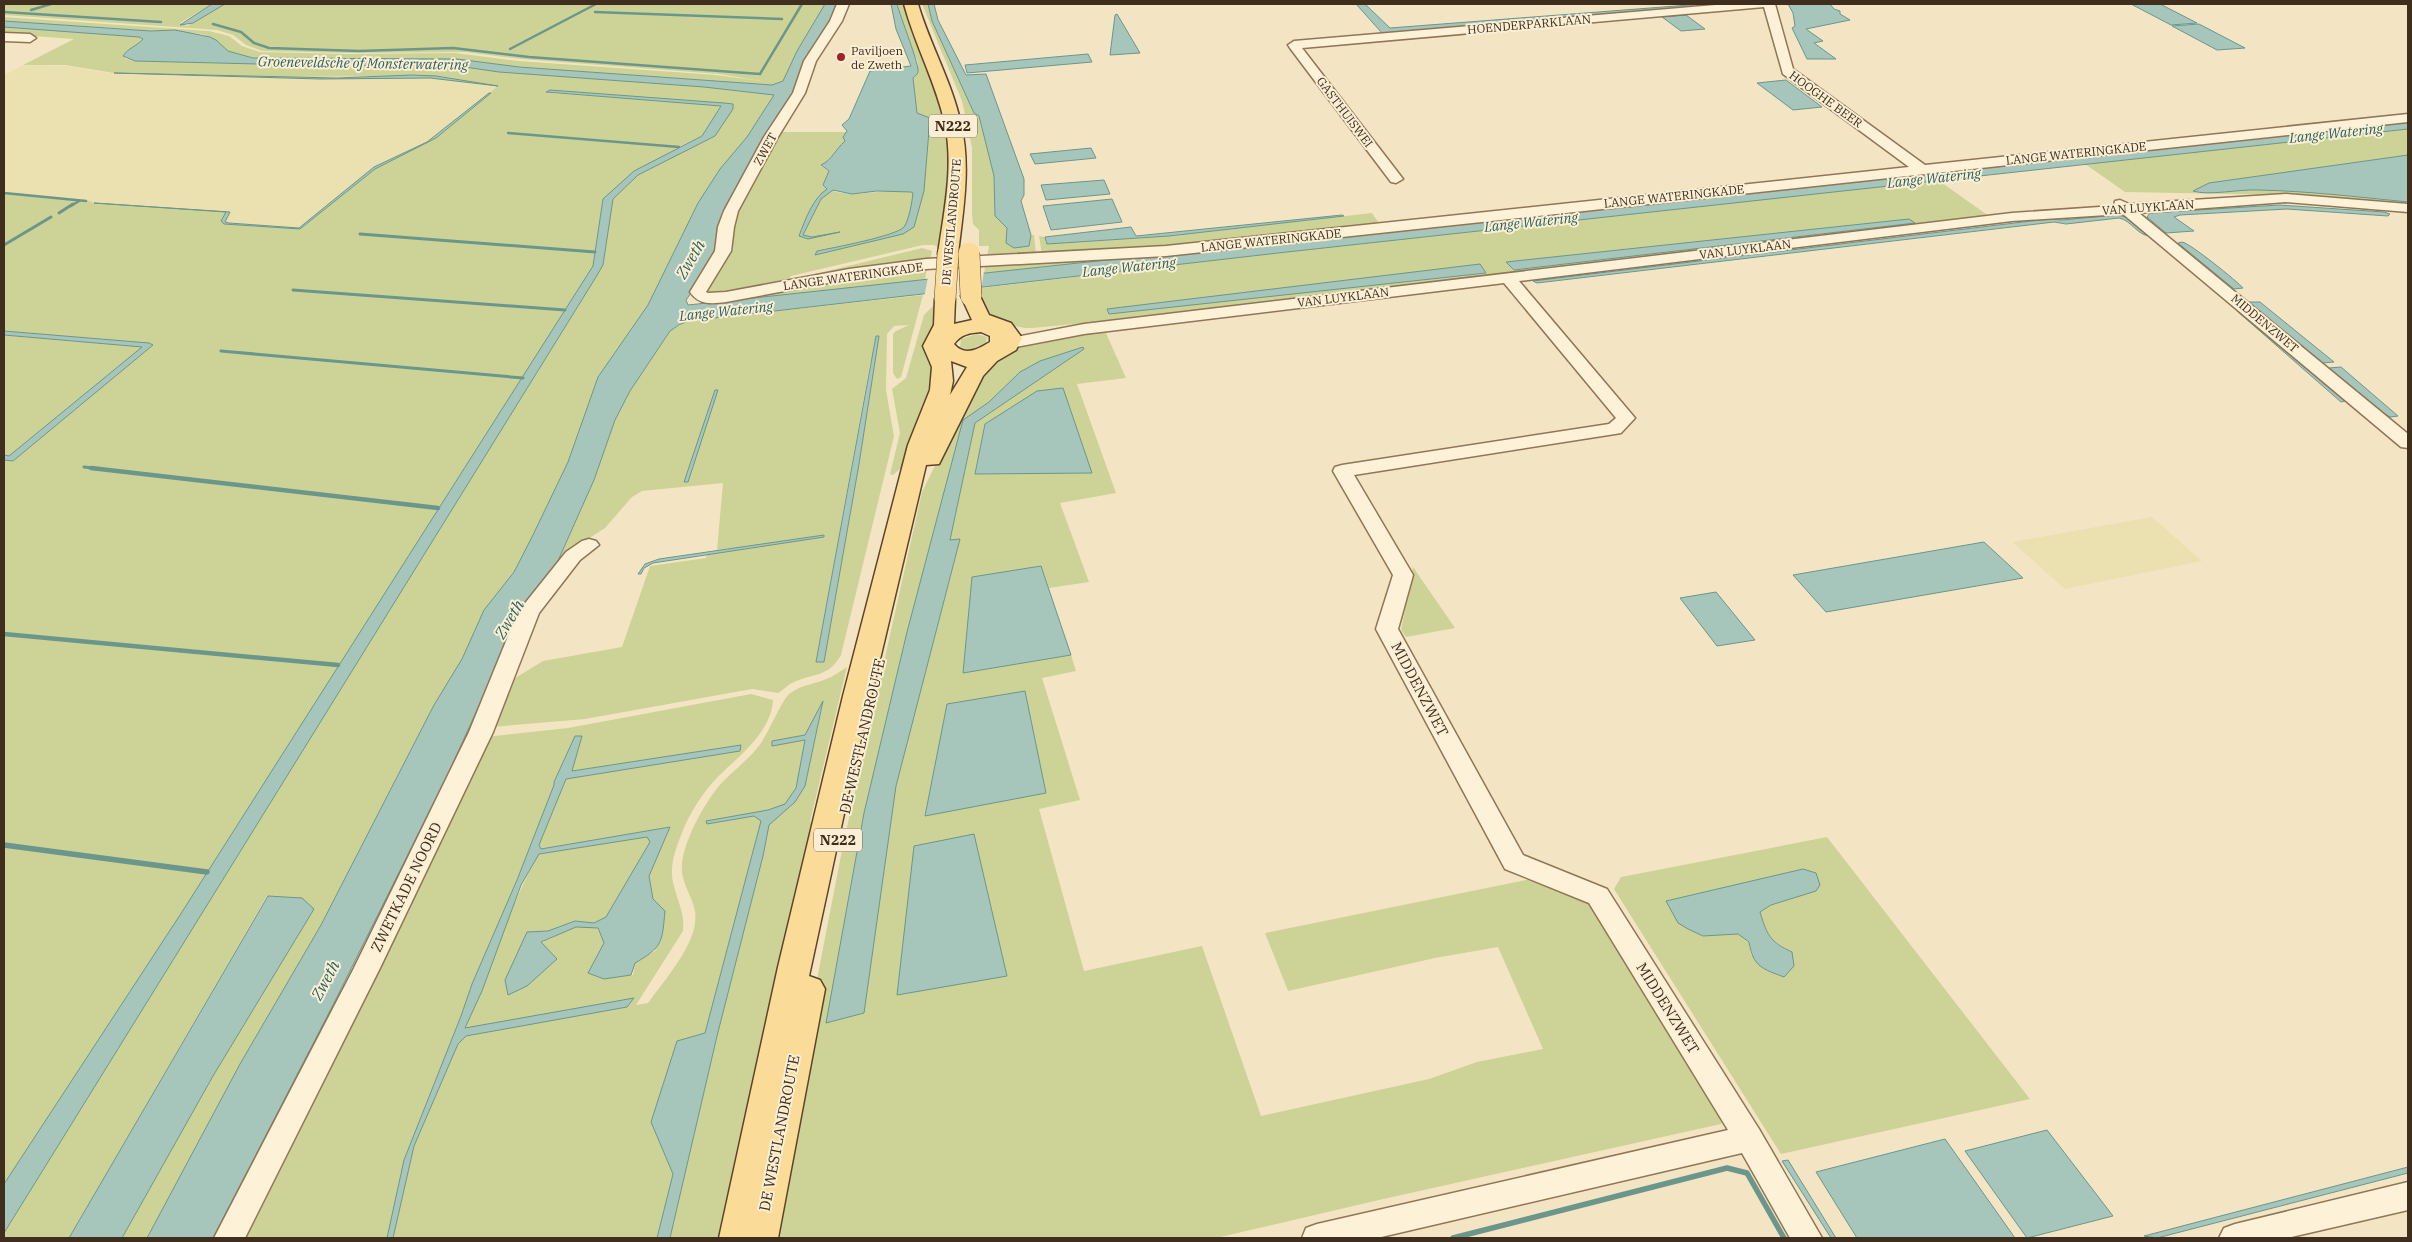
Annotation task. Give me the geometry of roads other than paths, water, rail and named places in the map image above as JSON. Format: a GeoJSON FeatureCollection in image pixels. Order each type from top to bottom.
{"type":"FeatureCollection","features":[{"type":"Feature","properties":{"kind":"main road","name":"DE WESTLANDROUTE"},"geometry":{"type":"LineString","coordinates":[[911,4],[920,34],[944,92],[955,135],[957,182],[948,254],[944,325],[933,346],[943,369],[950,395]]}},
{"type":"Feature","properties":{"kind":"main road","name":"DE WESTLANDROUTE"},"geometry":{"type":"LineString","coordinates":[[919,4],[962,122],[966,156],[971,296],[969,308],[973,320],[998,332]]}},
{"type":"Feature","properties":{"kind":"main road","name":"DE WESTLANDROUTE"},"geometry":{"type":"LineString","coordinates":[[945,299],[960,328],[958,330]]}},
{"type":"Feature","properties":{"kind":"main road"},"geometry":{"type":"LineString","coordinates":[[958,330],[998,332],[1001,352],[973,357],[948,352],[944,344],[948,337],[958,330]]}},
{"type":"Feature","properties":{"kind":"main road","name":"DE WESTLANDROUTE"},"geometry":{"type":"LineString","coordinates":[[738,1238],[769,1080],[820,848],[919,445],[950,395],[964,381],[973,357],[958,359],[950,395],[936,446],[924,479],[875,680],[835,854],[759,1238]]}},
{"type":"Feature","properties":{"kind":"street","name":"ZWET"},"geometry":{"type":"LineString","coordinates":[[702,297],[698,292],[723,251],[726,227],[731,211],[771,137],[803,85],[810,61],[836,21],[843,4]]}},
{"type":"Feature","properties":{"kind":"street","name":"HOENDERPARKLAAN"},"geometry":{"type":"LineString","coordinates":[[1294,45],[1764,4]]}},
{"type":"Feature","properties":{"kind":"street","name":"HOOGHE BEER"},"geometry":{"type":"LineString","coordinates":[[1769,4],[1787,71],[1921,169]]}},
{"type":"Feature","properties":{"kind":"street"},"geometry":{"type":"LineString","coordinates":[[4,36],[30,38]]}},
{"type":"Feature","properties":{"kind":"street","name":"GASTHUISWEI"},"geometry":{"type":"LineString","coordinates":[[1294,45],[1396,179]]}},
{"type":"Feature","properties":{"kind":"street","name":"LANGE WATERINGKADE"},"geometry":{"type":"LineString","coordinates":[[702,297],[712,299],[726,297],[840,276],[926,264],[1166,251],[2408,118]]}},
{"type":"Feature","properties":{"kind":"street","name":"VAN LUYKLAAN"},"geometry":{"type":"LineString","coordinates":[[998,332],[1084,328],[2012,217],[2124,206],[2286,198],[2408,208]]}},
{"type":"Feature","properties":{"kind":"street","name":"MIDDENZWET"},"geometry":{"type":"LineString","coordinates":[[2124,206],[2408,443]]}},
{"type":"Feature","properties":{"kind":"street","name":"MIDDENZWET"},"geometry":{"type":"LineString","coordinates":[[1507,277],[1626,418],[1614,429],[1342,471],[1403,575],[1387,629],[1514,862],[1598,896],[1749,1138],[1806,1238]]}},
{"type":"Feature","properties":{"kind":"street","name":"ZWETKADE NOORD"},"geometry":{"type":"LineString","coordinates":[[230,1238],[367,968],[476,741],[500,689],[529,612],[573,556],[590,546]]}},
{"type":"Feature","properties":{"kind":"street"},"geometry":{"type":"LineString","coordinates":[[1317,1238],[1749,1138]]}},
{"type":"Feature","properties":{"kind":"street"},"geometry":{"type":"LineString","coordinates":[[2235,1238],[2408,1196]]}},
{"type":"Feature","properties":{"kind":"water"},"geometry":{"type":"Polygon","coordinates":[[[212,4],[225,4],[193,23],[180,25],[212,4]]]}},
{"type":"Feature","properties":{"kind":"water"},"geometry":{"type":"Polygon","coordinates":[[[825,4],[840,4],[831,23],[808,53],[796,89],[725,207],[711,265],[686,300],[688,305],[2408,120],[2408,129],[1278,253],[688,321],[679,325],[670,331],[630,391],[615,420],[594,480],[557,563],[514,617],[493,675],[448,774],[333,1005],[213,1238],[147,1238],[240,1064],[321,925],[434,705],[462,659],[484,610],[514,572],[568,462],[598,377],[648,305],[698,203],[720,169],[747,137],[774,95],[704,87],[499,72],[451,65],[340,66],[135,61],[123,56],[143,39],[139,37],[4,27],[4,21],[151,31],[175,30],[210,37],[228,51],[253,58],[457,59],[519,67],[772,85],[783,81],[797,51],[825,4]]]}},
{"type":"Feature","properties":{"kind":"water"},"geometry":{"type":"Polygon","coordinates":[[[891,4],[897,4],[918,68],[918,73],[913,78],[917,113],[930,118],[924,191],[914,227],[903,234],[815,255],[817,251],[863,241],[899,230],[904,227],[909,216],[913,193],[911,192],[877,191],[852,194],[833,190],[821,199],[803,235],[812,237],[840,232],[808,239],[799,236],[814,204],[827,189],[823,185],[829,171],[821,165],[845,141],[843,137],[847,131],[842,125],[849,119],[870,71],[911,66],[896,29],[891,4]]]}},
{"type":"Feature","properties":{"kind":"water"},"geometry":{"type":"Polygon","coordinates":[[[928,4],[934,4],[938,20],[966,75],[986,74],[1024,179],[1024,195],[1021,201],[1031,235],[1029,246],[1014,248],[1006,243],[1007,228],[995,216],[994,176],[979,116],[974,113],[932,21],[928,4]]]}},
{"type":"Feature","properties":{"kind":"water"},"geometry":{"type":"Polygon","coordinates":[[[1356,4],[1365,4],[1390,28],[1702,4],[1727,4],[1382,33],[1356,4]]]}},
{"type":"Feature","properties":{"kind":"water"},"geometry":{"type":"Polygon","coordinates":[[[1788,4],[1830,4],[1834,9],[1840,11],[1840,14],[1850,20],[1806,29],[1823,41],[1814,43],[1836,59],[1807,59],[1792,28],[1795,26],[1793,13],[1788,4]]]}},
{"type":"Feature","properties":{"kind":"water"},"geometry":{"type":"Polygon","coordinates":[[[2131,4],[2160,4],[2197,23],[2171,25],[2131,4]]]}},
{"type":"Feature","properties":{"kind":"water"},"geometry":{"type":"Polygon","coordinates":[[[1117,14],[1140,53],[1110,55],[1115,15],[1117,14]]]}},
{"type":"Feature","properties":{"kind":"water"},"geometry":{"type":"Polygon","coordinates":[[[1686,15],[1705,29],[1681,31],[1662,17],[1686,15]]]}},
{"type":"Feature","properties":{"kind":"water"},"geometry":{"type":"Polygon","coordinates":[[[2199,24],[2245,48],[2217,50],[2172,26],[2199,24]]]}},
{"type":"Feature","properties":{"kind":"water"},"geometry":{"type":"Polygon","coordinates":[[[1088,54],[1092,62],[967,73],[965,65],[1088,54]]]}},
{"type":"Feature","properties":{"kind":"water"},"geometry":{"type":"Polygon","coordinates":[[[114,73],[337,78],[412,75],[436,76],[498,86],[430,78],[320,79],[114,73]]]}},
{"type":"Feature","properties":{"kind":"water"},"geometry":{"type":"Polygon","coordinates":[[[1786,80],[1822,107],[1793,110],[1757,83],[1786,80]]]}},
{"type":"Feature","properties":{"kind":"water"},"geometry":{"type":"Polygon","coordinates":[[[550,90],[724,103],[733,104],[733,109],[715,136],[638,175],[613,199],[603,265],[596,277],[4,1233],[4,1184],[182,912],[593,266],[603,199],[634,171],[702,136],[721,106],[546,92],[550,90]]]}},
{"type":"Feature","properties":{"kind":"water"},"geometry":{"type":"Polygon","coordinates":[[[491,93],[436,138],[375,169],[300,229],[224,224],[221,221],[226,212],[94,203],[230,212],[225,222],[299,228],[374,167],[427,142],[491,93]]]}},
{"type":"Feature","properties":{"kind":"water"},"geometry":{"type":"Polygon","coordinates":[[[1091,148],[1096,158],[1035,164],[1030,154],[1091,148]]]}},
{"type":"Feature","properties":{"kind":"water"},"geometry":{"type":"Polygon","coordinates":[[[2408,155],[2408,202],[2333,194],[2277,191],[2250,190],[2207,193],[2193,191],[2209,183],[2408,155]]]}},
{"type":"Feature","properties":{"kind":"water"},"geometry":{"type":"Polygon","coordinates":[[[1104,180],[1110,194],[1046,200],[1041,185],[1104,180]]]}},
{"type":"Feature","properties":{"kind":"water"},"geometry":{"type":"Polygon","coordinates":[[[1112,199],[1122,222],[1051,230],[1043,206],[1112,199]]]}},
{"type":"Feature","properties":{"kind":"water"},"geometry":{"type":"Polygon","coordinates":[[[2279,205],[2384,212],[2390,214],[2388,216],[2287,209],[2180,215],[2174,217],[2194,231],[2166,233],[2147,217],[2150,213],[2279,205]]]}},
{"type":"Feature","properties":{"kind":"water"},"geometry":{"type":"Polygon","coordinates":[[[2116,215],[2126,217],[2150,236],[2119,218],[2066,224],[2054,222],[1537,283],[1533,281],[2048,219],[2062,220],[2116,215]]]}},
{"type":"Feature","properties":{"kind":"water"},"geometry":{"type":"Polygon","coordinates":[[[1344,216],[1169,236],[1047,244],[1045,237],[1131,227],[1136,236],[1344,216]]]}},
{"type":"Feature","properties":{"kind":"water"},"geometry":{"type":"Polygon","coordinates":[[[1909,219],[1915,223],[1514,270],[1506,262],[1909,219]]]}},
{"type":"Feature","properties":{"kind":"water"},"geometry":{"type":"Polygon","coordinates":[[[2182,242],[2203,255],[2243,288],[2234,289],[2178,243],[2182,242]]]}},
{"type":"Feature","properties":{"kind":"water"},"geometry":{"type":"Polygon","coordinates":[[[1480,264],[1486,273],[1109,314],[1107,309],[1480,264]]]}},
{"type":"Feature","properties":{"kind":"water"},"geometry":{"type":"Polygon","coordinates":[[[2249,302],[2260,302],[2334,362],[2322,363],[2249,302]]]}},
{"type":"Feature","properties":{"kind":"water"},"geometry":{"type":"Polygon","coordinates":[[[2237,311],[2345,401],[2341,402],[2237,311]]]}},
{"type":"Feature","properties":{"kind":"water"},"geometry":{"type":"Polygon","coordinates":[[[4,331],[149,343],[153,345],[13,461],[4,460],[4,455],[9,456],[142,347],[4,335],[4,331]]]}},
{"type":"Feature","properties":{"kind":"water"},"geometry":{"type":"Polygon","coordinates":[[[876,336],[879,336],[859,464],[824,662],[816,662],[876,336]]]}},
{"type":"Feature","properties":{"kind":"water"},"geometry":{"type":"Polygon","coordinates":[[[1083,347],[1084,349],[975,423],[950,540],[960,539],[896,786],[864,1013],[826,1023],[864,813],[907,632],[963,420],[989,402],[1020,372],[1040,361],[1083,347]]]}},
{"type":"Feature","properties":{"kind":"water"},"geometry":{"type":"Polygon","coordinates":[[[2341,367],[2398,416],[2390,417],[2382,412],[2329,368],[2341,367]]]}},
{"type":"Feature","properties":{"kind":"water"},"geometry":{"type":"Polygon","coordinates":[[[1063,388],[1092,473],[975,474],[985,424],[1037,391],[1063,388]]]}},
{"type":"Feature","properties":{"kind":"water"},"geometry":{"type":"Polygon","coordinates":[[[715,390],[718,390],[688,482],[684,482],[715,390]]]}},
{"type":"Feature","properties":{"kind":"water"},"geometry":{"type":"Polygon","coordinates":[[[824,535],[824,537],[653,563],[644,568],[641,574],[638,574],[645,564],[659,559],[824,535]]]}},
{"type":"Feature","properties":{"kind":"water"},"geometry":{"type":"Polygon","coordinates":[[[1984,542],[2023,578],[1826,612],[1793,575],[1984,542]]]}},
{"type":"Feature","properties":{"kind":"water"},"geometry":{"type":"Polygon","coordinates":[[[1041,566],[1071,655],[963,673],[972,577],[1041,566]]]}},
{"type":"Feature","properties":{"kind":"water"},"geometry":{"type":"Polygon","coordinates":[[[1716,592],[1755,640],[1717,646],[1680,598],[1716,592]]]}},
{"type":"Feature","properties":{"kind":"water"},"geometry":{"type":"Polygon","coordinates":[[[1025,691],[1046,793],[925,816],[947,704],[1025,691]]]}},
{"type":"Feature","properties":{"kind":"water"},"geometry":{"type":"Polygon","coordinates":[[[823,701],[805,786],[795,802],[769,825],[670,1238],[657,1238],[673,1174],[651,1122],[677,1041],[705,1033],[761,821],[754,816],[707,824],[706,821],[768,810],[785,804],[796,788],[805,740],[772,746],[772,741],[805,735],[823,701]]]}},
{"type":"Feature","properties":{"kind":"water"},"geometry":{"type":"Polygon","coordinates":[[[575,736],[582,736],[572,771],[741,745],[740,751],[566,779],[539,845],[541,849],[670,827],[649,876],[653,899],[665,911],[662,937],[656,948],[635,963],[631,975],[604,979],[588,973],[604,943],[598,928],[576,927],[541,942],[557,959],[527,986],[508,995],[505,980],[527,932],[548,931],[575,921],[594,923],[606,917],[650,842],[647,837],[539,854],[521,885],[482,991],[465,1028],[634,998],[627,1007],[466,1036],[458,1044],[414,1146],[393,1238],[387,1238],[404,1160],[472,984],[517,880],[554,782],[575,736]]]}},
{"type":"Feature","properties":{"kind":"water"},"geometry":{"type":"Polygon","coordinates":[[[974,834],[1007,976],[897,995],[914,846],[974,834]]]}},
{"type":"Feature","properties":{"kind":"water"},"geometry":{"type":"Polygon","coordinates":[[[1803,869],[1816,873],[1820,885],[1816,891],[1771,905],[1760,912],[1770,937],[1779,945],[1792,952],[1794,966],[1784,977],[1760,966],[1753,957],[1749,942],[1738,934],[1703,936],[1678,923],[1666,901],[1803,869]]]}},
{"type":"Feature","properties":{"kind":"water"},"geometry":{"type":"Polygon","coordinates":[[[268,896],[302,898],[314,909],[213,1076],[122,1238],[69,1238],[268,896]]]}},
{"type":"Feature","properties":{"kind":"water"},"geometry":{"type":"Polygon","coordinates":[[[2047,1130],[2113,1216],[2027,1238],[1965,1151],[2047,1130]]]}},
{"type":"Feature","properties":{"kind":"water"},"geometry":{"type":"Polygon","coordinates":[[[1945,1139],[2015,1238],[1857,1238],[1816,1172],[1945,1139]]]}},
{"type":"Feature","properties":{"kind":"water"},"geometry":{"type":"Polygon","coordinates":[[[1788,1160],[1836,1238],[1831,1238],[1782,1161],[1788,1160]]]}},
{"type":"Feature","properties":{"kind":"water"},"geometry":{"type":"Polygon","coordinates":[[[2408,1167],[2408,1173],[2157,1238],[2144,1236],[2408,1167]]]}},
{"type":"Feature","properties":{"kind":"waterway"},"geometry":{"type":"LineString","coordinates":[[31,10],[51,4]]}},
{"type":"Feature","properties":{"kind":"waterway"},"geometry":{"type":"LineString","coordinates":[[510,49],[596,4]]}},
{"type":"Feature","properties":{"kind":"waterway","name":"Groeneveldsche of Monsterwatering"},"geometry":{"type":"LineString","coordinates":[[213,24],[241,32],[254,43],[269,48],[359,51],[453,48],[529,57],[760,74],[802,4]]}},
{"type":"Feature","properties":{"kind":"waterway"},"geometry":{"type":"LineString","coordinates":[[4,12],[161,22]]}},
{"type":"Feature","properties":{"kind":"waterway"},"geometry":{"type":"LineString","coordinates":[[595,12],[782,19]]}},
{"type":"Feature","properties":{"kind":"waterway"},"geometry":{"type":"LineString","coordinates":[[508,133],[679,147]]}},
{"type":"Feature","properties":{"kind":"waterway"},"geometry":{"type":"LineString","coordinates":[[4,193],[86,201]]}},
{"type":"Feature","properties":{"kind":"waterway"},"geometry":{"type":"LineString","coordinates":[[71,206],[79,201]]}},
{"type":"Feature","properties":{"kind":"waterway"},"geometry":{"type":"LineString","coordinates":[[59,213],[73,204]]}},
{"type":"Feature","properties":{"kind":"waterway"},"geometry":{"type":"LineString","coordinates":[[4,245],[51,217]]}},
{"type":"Feature","properties":{"kind":"waterway"},"geometry":{"type":"LineString","coordinates":[[360,234],[595,252]]}},
{"type":"Feature","properties":{"kind":"waterway"},"geometry":{"type":"LineString","coordinates":[[293,290],[565,310]]}},
{"type":"Feature","properties":{"kind":"waterway"},"geometry":{"type":"LineString","coordinates":[[221,351],[523,378]]}},
{"type":"Feature","properties":{"kind":"waterway"},"geometry":{"type":"LineString","coordinates":[[84,467],[102,469]]}},
{"type":"Feature","properties":{"kind":"waterway"},"geometry":{"type":"LineString","coordinates":[[91,468],[438,508]]}},
{"type":"Feature","properties":{"kind":"waterway"},"geometry":{"type":"LineString","coordinates":[[4,634],[338,665]]}},
{"type":"Feature","properties":{"kind":"waterway"},"geometry":{"type":"LineString","coordinates":[[4,845],[207,872]]}},
{"type":"Feature","properties":{"kind":"waterway"},"geometry":{"type":"LineString","coordinates":[[1453,1238],[1727,1168],[1747,1173],[1784,1238]]}},
{"type":"Feature","properties":{"kind":"place","name":"Paviljoen de Zweth"},"geometry":{"type":"Point","coordinates":[841,57]}},
{"type":"Feature","properties":{"kind":"water label","name":"Lange Watering"},"geometry":{"type":"Point","coordinates":[2336,133]}},
{"type":"Feature","properties":{"kind":"water label","name":"Lange Watering"},"geometry":{"type":"Point","coordinates":[1934,178]}},
{"type":"Feature","properties":{"kind":"water label","name":"Lange Watering"},"geometry":{"type":"Point","coordinates":[1531,222]}},
{"type":"Feature","properties":{"kind":"water label","name":"Zweth"},"geometry":{"type":"Point","coordinates":[690,259]}},
{"type":"Feature","properties":{"kind":"water label","name":"Lange Watering"},"geometry":{"type":"Point","coordinates":[1129,267]}},
{"type":"Feature","properties":{"kind":"water label","name":"Lange Watering"},"geometry":{"type":"Point","coordinates":[726,311]}},
{"type":"Feature","properties":{"kind":"water label","name":"Zweth"},"geometry":{"type":"Point","coordinates":[509,619]}},
{"type":"Feature","properties":{"kind":"water label","name":"Zweth"},"geometry":{"type":"Point","coordinates":[325,980]}}]}
